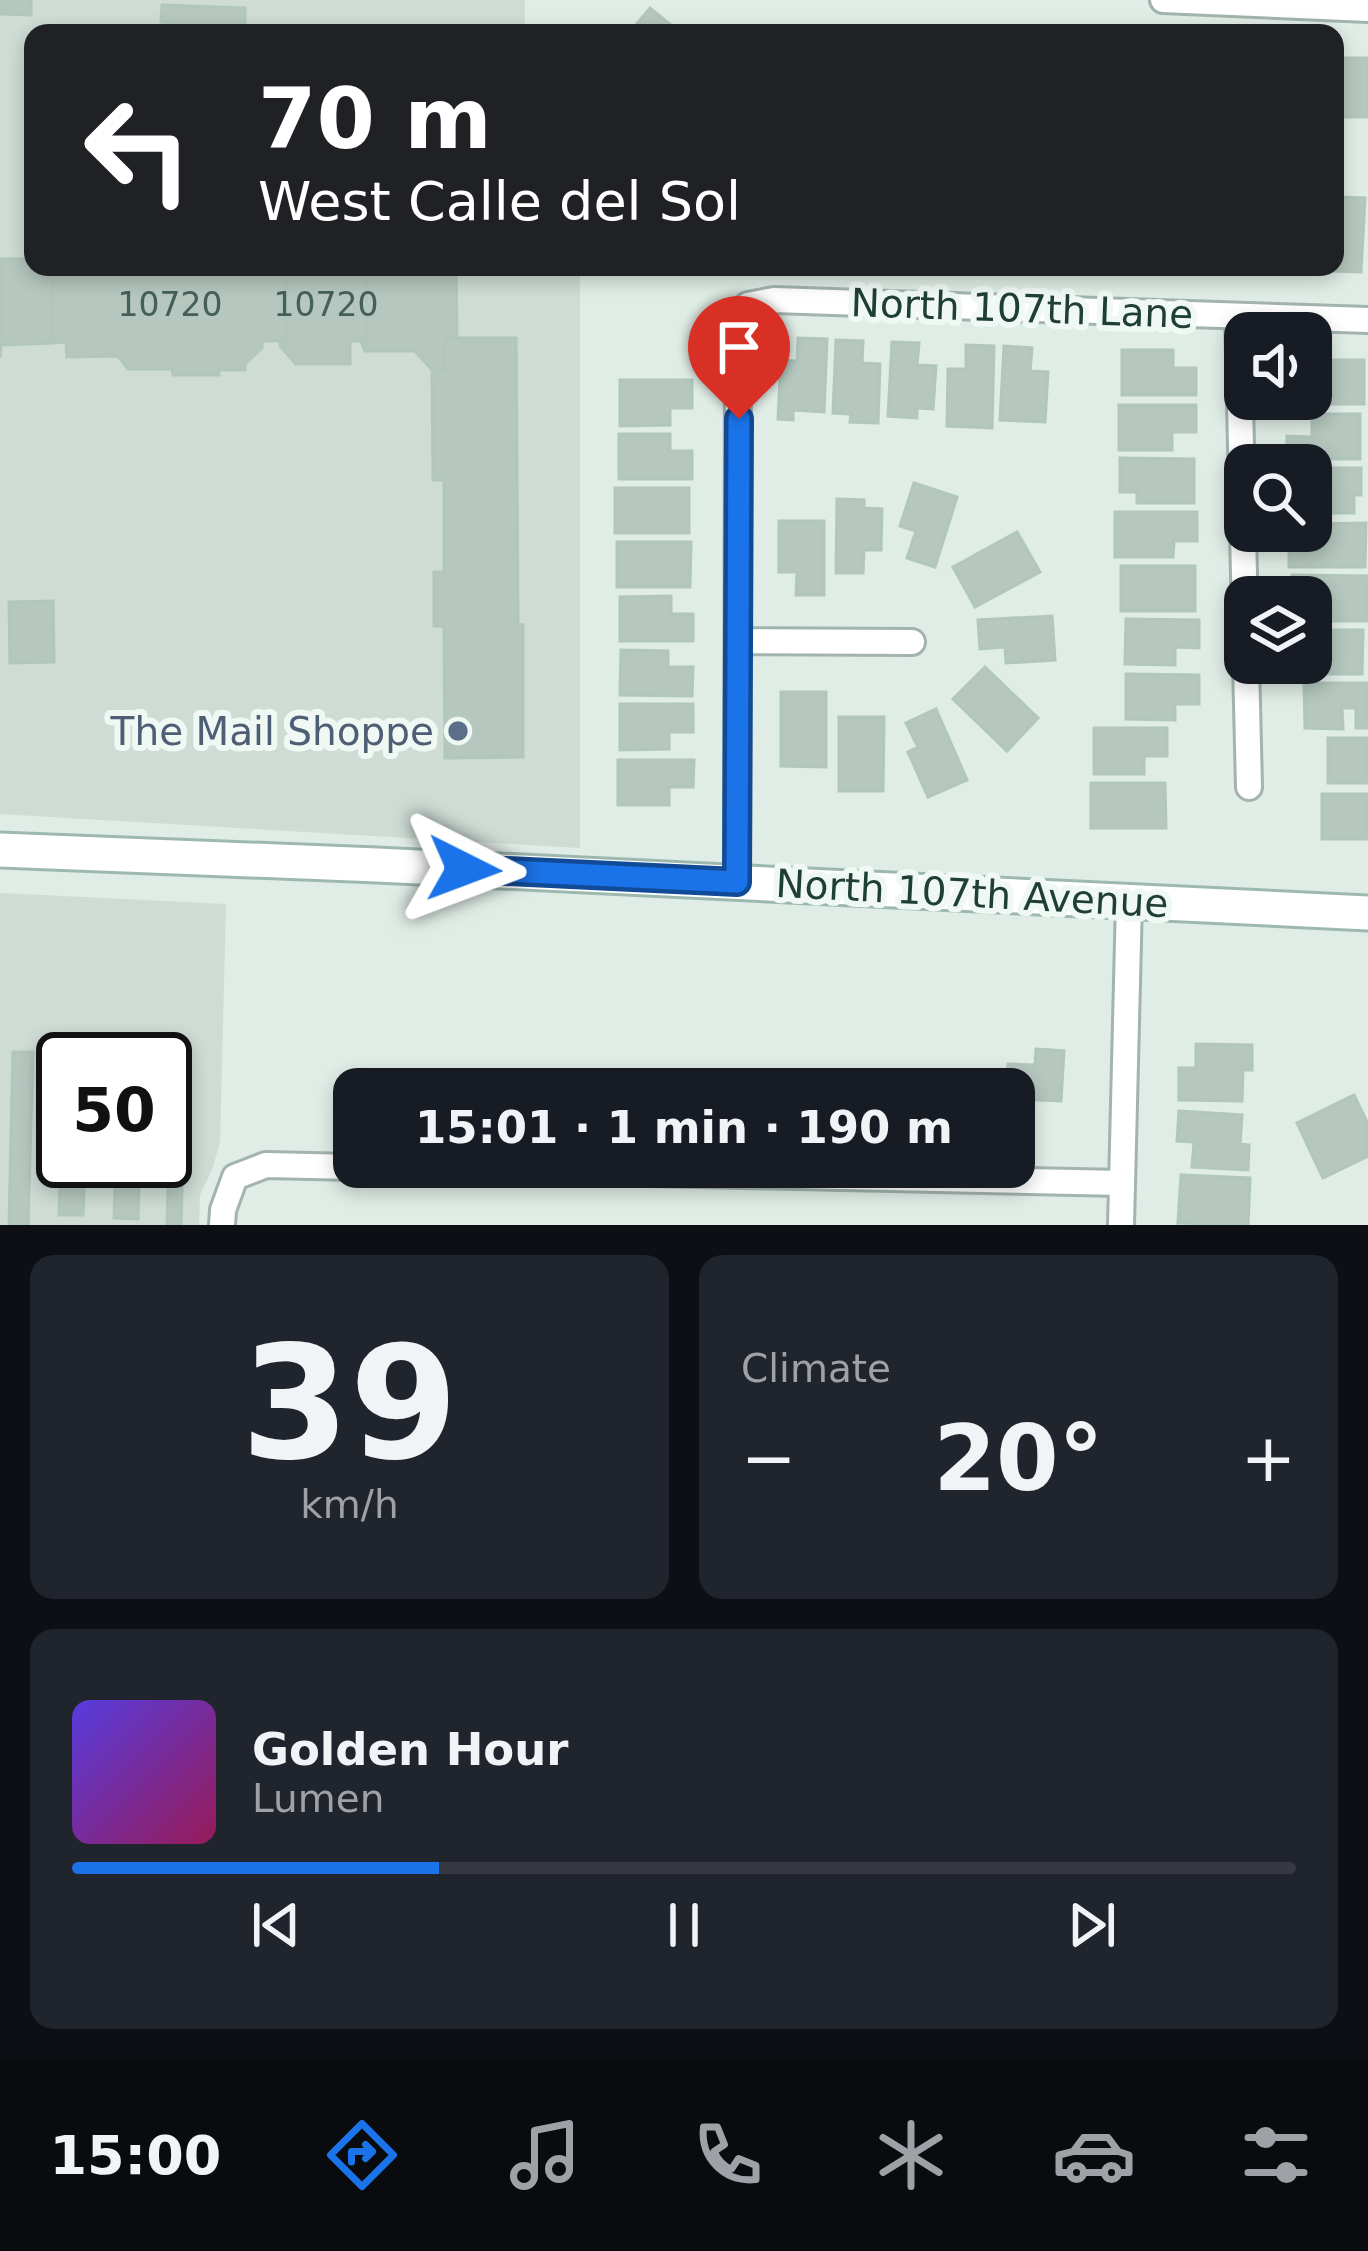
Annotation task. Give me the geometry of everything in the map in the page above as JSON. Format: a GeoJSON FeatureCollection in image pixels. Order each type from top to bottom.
{"type":"FeatureCollection","features":[{"type":"Feature","properties":{"kind":"main road","name":"North 107th Avenue"},"geometry":{"type":"LineString","coordinates":[[0,850],[1368,913]]}},
{"type":"Feature","properties":{"kind":"street"},"geometry":{"type":"LineString","coordinates":[[1163,0],[1368,9]]}},
{"type":"Feature","properties":{"kind":"street","name":"North 107th Lane"},"geometry":{"type":"LineString","coordinates":[[739,640],[738,330],[748,305],[774,300],[1224,316]]}},
{"type":"Feature","properties":{"kind":"street","name":"North 107th Lane"},"geometry":{"type":"LineString","coordinates":[[1332,319],[1368,320]]}},
{"type":"Feature","properties":{"kind":"street"},"geometry":{"type":"LineString","coordinates":[[1240,420],[1244,576]]}},
{"type":"Feature","properties":{"kind":"street"},"geometry":{"type":"LineString","coordinates":[[737,882],[739,640],[912,642]]}},
{"type":"Feature","properties":{"kind":"street"},"geometry":{"type":"LineString","coordinates":[[1247,684],[1249,787]]}},
{"type":"Feature","properties":{"kind":"street"},"geometry":{"type":"LineString","coordinates":[[1121,1225],[1130,901]]}},
{"type":"Feature","properties":{"kind":"street"},"geometry":{"type":"LineString","coordinates":[[223,1225],[223,1210],[235,1177],[266,1165],[333,1167]]}},
{"type":"Feature","properties":{"kind":"street"},"geometry":{"type":"LineString","coordinates":[[1035,1181],[1122,1183]]}},
{"type":"Feature","properties":{"kind":"shaded area"},"geometry":{"type":"Polygon","coordinates":[[[0,0],[525,0],[525,24],[24,24],[24,276],[580,276],[580,848],[0,814],[0,0]]]}},
{"type":"Feature","properties":{"kind":"shaded area"},"geometry":{"type":"Polygon","coordinates":[[[0,893],[226,904],[220,1142],[200,1195],[199,1225],[0,1225],[0,893]]]}},
{"type":"Feature","properties":{"kind":"building"},"geometry":{"type":"Polygon","coordinates":[[[0,0],[31,0],[31,15],[0,14],[0,0]]]}},
{"type":"Feature","properties":{"kind":"building"},"geometry":{"type":"Polygon","coordinates":[[[162,5],[245,8],[245,24],[161,22],[162,5]]]}},
{"type":"Feature","properties":{"kind":"building"},"geometry":{"type":"Polygon","coordinates":[[[650,8],[670,24],[637,24],[650,8]]]}},
{"type":"Feature","properties":{"kind":"building"},"geometry":{"type":"Polygon","coordinates":[[[1344,58],[1368,58],[1368,117],[1344,117],[1344,58]]]}},
{"type":"Feature","properties":{"kind":"building"},"geometry":{"type":"Polygon","coordinates":[[[1344,197],[1365,198],[1361,272],[1344,271],[1344,197]]]}},
{"type":"Feature","properties":{"kind":"building"},"geometry":{"type":"Polygon","coordinates":[[[0,259],[24,259],[24,276],[53,276],[53,343],[1,345],[0,358],[0,259]]]}},
{"type":"Feature","properties":{"kind":"building"},"geometry":{"type":"Polygon","coordinates":[[[53,276],[286,276],[286,341],[262,341],[245,370],[173,375],[172,369],[128,369],[118,356],[67,357],[66,342],[53,343],[53,276]]]}},
{"type":"Feature","properties":{"kind":"building"},"geometry":{"type":"Polygon","coordinates":[[[286,276],[366,276],[366,341],[350,341],[350,364],[296,364],[280,346],[280,341],[286,341],[286,276]]]}},
{"type":"Feature","properties":{"kind":"building"},"geometry":{"type":"Polygon","coordinates":[[[366,276],[456,276],[457,338],[445,338],[445,369],[432,370],[415,351],[365,351],[361,341],[366,341],[366,276]]]}},
{"type":"Feature","properties":{"kind":"building"},"geometry":{"type":"Polygon","coordinates":[[[445,338],[516,338],[523,757],[445,758],[444,626],[434,626],[434,572],[444,572],[444,480],[433,480],[432,370],[445,369],[445,338]]]}},
{"type":"Feature","properties":{"kind":"building"},"geometry":{"type":"Polygon","coordinates":[[[798,338],[827,339],[824,412],[793,410],[793,420],[778,419],[781,360],[797,361],[798,338]]]}},
{"type":"Feature","properties":{"kind":"building"},"geometry":{"type":"Polygon","coordinates":[[[836,340],[863,341],[862,363],[880,364],[878,423],[850,422],[851,414],[833,413],[836,340]]]}},
{"type":"Feature","properties":{"kind":"building"},"geometry":{"type":"Polygon","coordinates":[[[892,342],[919,343],[917,365],[936,366],[933,409],[917,408],[917,418],[888,416],[892,342]]]}},
{"type":"Feature","properties":{"kind":"building"},"geometry":{"type":"Polygon","coordinates":[[[966,345],[994,346],[992,428],[947,426],[948,369],[966,369],[966,345]]]}},
{"type":"Feature","properties":{"kind":"building"},"geometry":{"type":"Polygon","coordinates":[[[1004,346],[1032,348],[1030,371],[1048,372],[1045,422],[1000,420],[1004,346]]]}},
{"type":"Feature","properties":{"kind":"building"},"geometry":{"type":"Polygon","coordinates":[[[1122,350],[1173,350],[1173,368],[1196,368],[1196,395],[1122,395],[1122,350]]]}},
{"type":"Feature","properties":{"kind":"building"},"geometry":{"type":"Polygon","coordinates":[[[1332,360],[1364,360],[1364,404],[1332,404],[1332,360]]]}},
{"type":"Feature","properties":{"kind":"building"},"geometry":{"type":"Polygon","coordinates":[[[620,380],[692,380],[692,408],[670,408],[670,425],[620,426],[620,380]]]}},
{"type":"Feature","properties":{"kind":"building"},"geometry":{"type":"Polygon","coordinates":[[[1119,405],[1196,405],[1196,432],[1172,432],[1172,450],[1119,450],[1119,405]]]}},
{"type":"Feature","properties":{"kind":"building"},"geometry":{"type":"Polygon","coordinates":[[[1360,414],[1360,459],[1332,459],[1332,444],[1287,444],[1287,436],[1312,437],[1312,420],[1360,414]]]}},
{"type":"Feature","properties":{"kind":"building"},"geometry":{"type":"Polygon","coordinates":[[[619,434],[670,434],[670,451],[692,451],[692,479],[619,479],[619,434]]]}},
{"type":"Feature","properties":{"kind":"building"},"geometry":{"type":"Polygon","coordinates":[[[1120,458],[1194,459],[1194,503],[1137,503],[1137,492],[1120,492],[1120,458]]]}},
{"type":"Feature","properties":{"kind":"building"},"geometry":{"type":"Polygon","coordinates":[[[1332,468],[1361,468],[1361,495],[1354,495],[1354,513],[1332,513],[1332,468]]]}},
{"type":"Feature","properties":{"kind":"building"},"geometry":{"type":"Polygon","coordinates":[[[914,483],[957,497],[935,567],[907,558],[916,531],[900,526],[914,483]]]}},
{"type":"Feature","properties":{"kind":"building"},"geometry":{"type":"Polygon","coordinates":[[[615,488],[689,488],[689,533],[615,533],[615,488]]]}},
{"type":"Feature","properties":{"kind":"building"},"geometry":{"type":"Polygon","coordinates":[[[837,499],[864,500],[864,508],[882,509],[881,550],[864,550],[863,573],[836,573],[837,499]]]}},
{"type":"Feature","properties":{"kind":"building"},"geometry":{"type":"Polygon","coordinates":[[[1115,512],[1197,512],[1197,541],[1174,541],[1173,557],[1115,557],[1115,512]]]}},
{"type":"Feature","properties":{"kind":"building"},"geometry":{"type":"Polygon","coordinates":[[[779,521],[824,521],[824,595],[796,595],[797,572],[779,572],[779,521]]]}},
{"type":"Feature","properties":{"kind":"building"},"geometry":{"type":"Polygon","coordinates":[[[1366,523],[1365,567],[1289,567],[1289,552],[1332,552],[1332,524],[1366,523]]]}},
{"type":"Feature","properties":{"kind":"building"},"geometry":{"type":"Polygon","coordinates":[[[1017,532],[1040,572],[975,607],[953,567],[1017,532]]]}},
{"type":"Feature","properties":{"kind":"building"},"geometry":{"type":"Polygon","coordinates":[[[617,542],[691,542],[690,587],[617,587],[617,542]]]}},
{"type":"Feature","properties":{"kind":"building"},"geometry":{"type":"Polygon","coordinates":[[[1121,566],[1195,566],[1195,611],[1121,611],[1121,566]]]}},
{"type":"Feature","properties":{"kind":"building"},"geometry":{"type":"Polygon","coordinates":[[[1292,575],[1368,576],[1368,621],[1332,621],[1332,576],[1292,575]]]}},
{"type":"Feature","properties":{"kind":"building"},"geometry":{"type":"Polygon","coordinates":[[[671,596],[671,614],[693,614],[693,641],[620,641],[620,597],[671,596]]]}},
{"type":"Feature","properties":{"kind":"building"},"geometry":{"type":"Polygon","coordinates":[[[53,601],[54,662],[10,663],[9,602],[53,601]]]}},
{"type":"Feature","properties":{"kind":"building"},"geometry":{"type":"Polygon","coordinates":[[[1052,616],[1055,660],[1006,663],[1005,647],[980,649],[978,620],[1052,616]]]}},
{"type":"Feature","properties":{"kind":"building"},"geometry":{"type":"Polygon","coordinates":[[[1126,619],[1199,620],[1199,648],[1175,647],[1175,665],[1125,664],[1126,619]]]}},
{"type":"Feature","properties":{"kind":"building"},"geometry":{"type":"Polygon","coordinates":[[[1332,630],[1363,630],[1362,674],[1332,674],[1332,630]]]}},
{"type":"Feature","properties":{"kind":"building"},"geometry":{"type":"Polygon","coordinates":[[[621,650],[668,651],[668,667],[693,667],[692,696],[620,695],[621,650]]]}},
{"type":"Feature","properties":{"kind":"building"},"geometry":{"type":"Polygon","coordinates":[[[985,667],[1038,718],[1007,751],[953,699],[985,667]]]}},
{"type":"Feature","properties":{"kind":"building"},"geometry":{"type":"Polygon","coordinates":[[[1126,674],[1199,675],[1199,704],[1175,704],[1175,720],[1126,719],[1126,674]]]}},
{"type":"Feature","properties":{"kind":"building"},"geometry":{"type":"Polygon","coordinates":[[[1368,683],[1368,728],[1356,728],[1356,708],[1342,708],[1343,729],[1305,728],[1304,684],[1368,683]]]}},
{"type":"Feature","properties":{"kind":"building"},"geometry":{"type":"Polygon","coordinates":[[[781,692],[826,692],[826,767],[781,766],[781,692]]]}},
{"type":"Feature","properties":{"kind":"building"},"geometry":{"type":"Polygon","coordinates":[[[620,704],[693,704],[693,732],[669,732],[669,749],[620,750],[620,704]]]}},
{"type":"Feature","properties":{"kind":"building"},"geometry":{"type":"Polygon","coordinates":[[[936,709],[967,780],[928,797],[908,752],[918,747],[906,723],[936,709]]]}},
{"type":"Feature","properties":{"kind":"building"},"geometry":{"type":"Polygon","coordinates":[[[839,717],[884,717],[883,791],[839,791],[839,717]]]}},
{"type":"Feature","properties":{"kind":"building"},"geometry":{"type":"Polygon","coordinates":[[[1094,728],[1167,728],[1167,756],[1144,756],[1144,774],[1094,774],[1094,728]]]}},
{"type":"Feature","properties":{"kind":"building"},"geometry":{"type":"Polygon","coordinates":[[[1328,738],[1368,738],[1368,783],[1328,783],[1328,738]]]}},
{"type":"Feature","properties":{"kind":"building"},"geometry":{"type":"Polygon","coordinates":[[[618,760],[694,760],[693,787],[669,787],[669,805],[618,805],[618,760]]]}},
{"type":"Feature","properties":{"kind":"building"},"geometry":{"type":"Polygon","coordinates":[[[1091,783],[1165,783],[1166,828],[1091,828],[1091,783]]]}},
{"type":"Feature","properties":{"kind":"building"},"geometry":{"type":"Polygon","coordinates":[[[1322,794],[1368,794],[1368,839],[1322,839],[1322,794]]]}},
{"type":"Feature","properties":{"kind":"building"},"geometry":{"type":"Polygon","coordinates":[[[1196,1044],[1252,1045],[1252,1070],[1243,1070],[1242,1101],[1179,1100],[1179,1068],[1196,1068],[1196,1044]]]}},
{"type":"Feature","properties":{"kind":"building"},"geometry":{"type":"Polygon","coordinates":[[[1036,1049],[1064,1051],[1061,1101],[1035,1100],[1035,1068],[1008,1068],[1008,1064],[1035,1065],[1036,1049]]]}},
{"type":"Feature","properties":{"kind":"building"},"geometry":{"type":"Polygon","coordinates":[[[13,1052],[33,1052],[28,1225],[9,1225],[13,1052]]]}},
{"type":"Feature","properties":{"kind":"building"},"geometry":{"type":"Polygon","coordinates":[[[1354,1095],[1368,1124],[1368,1156],[1323,1178],[1297,1123],[1354,1095]]]}},
{"type":"Feature","properties":{"kind":"building"},"geometry":{"type":"Polygon","coordinates":[[[1179,1111],[1242,1115],[1240,1144],[1249,1145],[1248,1170],[1192,1167],[1194,1142],[1177,1141],[1179,1111]]]}},
{"type":"Feature","properties":{"kind":"building"},"geometry":{"type":"Polygon","coordinates":[[[1181,1175],[1250,1178],[1248,1225],[1178,1223],[1181,1175]]]}},
{"type":"Feature","properties":{"kind":"building"},"geometry":{"type":"Polygon","coordinates":[[[60,1188],[84,1188],[83,1215],[59,1215],[60,1188]]]}},
{"type":"Feature","properties":{"kind":"building"},"geometry":{"type":"Polygon","coordinates":[[[115,1188],[139,1188],[138,1219],[114,1218],[115,1188]]]}},
{"type":"Feature","properties":{"kind":"building"},"geometry":{"type":"Polygon","coordinates":[[[168,1188],[182,1188],[181,1225],[167,1225],[168,1188]]]}},
{"type":"Feature","properties":{"kind":"place","name":"The Mail Shoppe"},"geometry":{"type":"Point","coordinates":[458,731]}},
{"type":"Feature","properties":{"kind":"route"},"geometry":{"type":"LineString","coordinates":[[464,869],[737,882],[739,419]]}}]}
